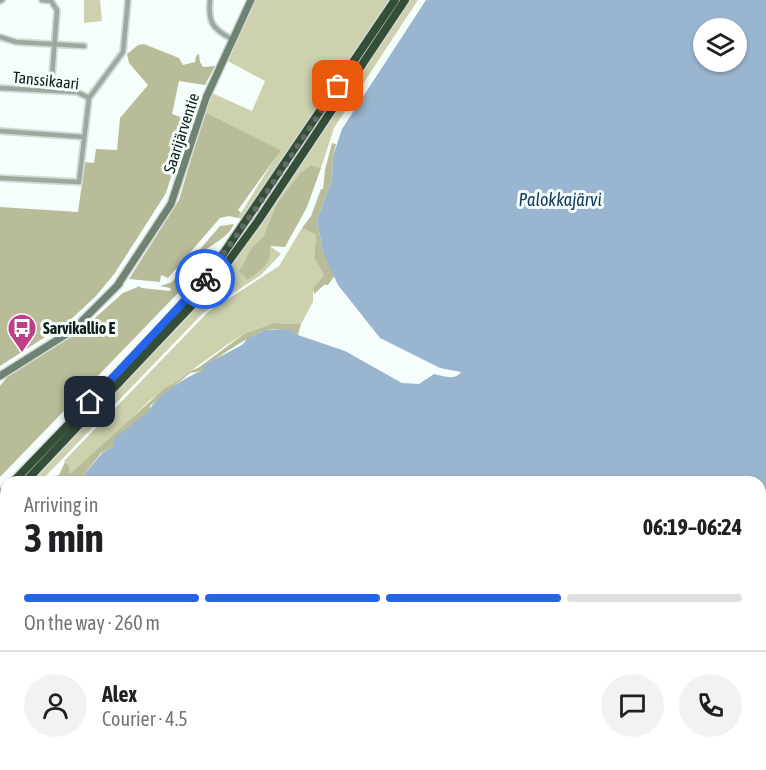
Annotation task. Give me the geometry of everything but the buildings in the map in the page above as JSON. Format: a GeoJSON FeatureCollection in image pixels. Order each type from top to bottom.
{"type":"FeatureCollection","features":[{"type":"Feature","properties":{"kind":"highway"},"geometry":{"type":"LineString","coordinates":[[19,476],[163,326],[213,269],[395,0]]}},
{"type":"Feature","properties":{"kind":"highway"},"geometry":{"type":"LineString","coordinates":[[31,476],[212,284],[258,221],[405,0]]}},
{"type":"Feature","properties":{"kind":"main road","name":"Saarijärventie"},"geometry":{"type":"LineString","coordinates":[[0,376],[73,330],[117,286],[121,276],[129,270],[174,199],[206,98],[251,0]]}},
{"type":"Feature","properties":{"kind":"street"},"geometry":{"type":"LineString","coordinates":[[42,0],[56,5],[51,90]]}},
{"type":"Feature","properties":{"kind":"street"},"geometry":{"type":"LineString","coordinates":[[0,178],[79,182],[89,98],[123,52],[128,0]]}},
{"type":"Feature","properties":{"kind":"street"},"geometry":{"type":"LineString","coordinates":[[210,0],[210,23],[215,30],[232,39]]}},
{"type":"Feature","properties":{"kind":"street"},"geometry":{"type":"LineString","coordinates":[[0,38],[16,42],[84,46]]}},
{"type":"Feature","properties":{"kind":"street","name":"Tanssikaari"},"geometry":{"type":"LineString","coordinates":[[0,88],[78,92],[89,98]]}},
{"type":"Feature","properties":{"kind":"street"},"geometry":{"type":"LineString","coordinates":[[0,131],[84,137]]}},
{"type":"Feature","properties":{"kind":"green space"},"geometry":{"type":"Polygon","coordinates":[[[84,0],[100,0],[102,21],[84,23],[84,0]]]}},
{"type":"Feature","properties":{"kind":"green space"},"geometry":{"type":"Polygon","coordinates":[[[255,0],[390,0],[243,220],[238,218],[280,150],[205,112],[212,93],[252,111],[265,81],[226,60],[255,0]]]}},
{"type":"Feature","properties":{"kind":"green space"},"geometry":{"type":"Polygon","coordinates":[[[410,0],[418,0],[334,128],[321,168],[311,165],[300,173],[277,203],[263,237],[252,247],[239,271],[270,246],[281,254],[261,275],[203,313],[46,476],[36,476],[181,325],[232,265],[410,0]]]}},
{"type":"Feature","properties":{"kind":"green space"},"geometry":{"type":"Polygon","coordinates":[[[144,44],[179,58],[183,65],[195,62],[199,54],[203,67],[215,66],[205,85],[179,81],[172,114],[189,120],[166,193],[115,273],[96,296],[67,323],[0,366],[0,207],[78,212],[85,162],[94,163],[96,149],[117,150],[120,118],[148,85],[129,63],[127,54],[138,45],[144,44]]]}},
{"type":"Feature","properties":{"kind":"green space"},"geometry":{"type":"Polygon","coordinates":[[[205,112],[281,150],[238,210],[241,213],[238,218],[229,216],[220,218],[168,278],[161,275],[160,282],[129,279],[179,200],[205,112]]]}},
{"type":"Feature","properties":{"kind":"green space"},"geometry":{"type":"Polygon","coordinates":[[[332,143],[336,144],[332,180],[317,220],[323,253],[336,274],[328,285],[324,285],[314,294],[313,288],[324,275],[314,258],[316,235],[302,228],[311,216],[321,189],[323,189],[332,143]]]}},
{"type":"Feature","properties":{"kind":"green space"},"geometry":{"type":"Polygon","coordinates":[[[311,165],[321,168],[307,207],[285,247],[270,246],[270,257],[267,262],[261,270],[247,280],[239,271],[252,247],[263,237],[277,203],[300,173],[311,165]]]}},
{"type":"Feature","properties":{"kind":"green space"},"geometry":{"type":"Polygon","coordinates":[[[234,224],[224,237],[202,253],[205,260],[180,291],[0,476],[0,386],[7,377],[79,332],[123,293],[140,286],[141,288],[171,291],[170,288],[160,286],[172,282],[220,226],[234,224]]]}},
{"type":"Feature","properties":{"kind":"green space"},"geometry":{"type":"Polygon","coordinates":[[[302,228],[316,235],[314,258],[324,275],[313,288],[313,302],[301,324],[273,323],[244,334],[228,344],[149,401],[70,475],[69,466],[64,461],[208,312],[279,266],[302,228]]]}},
{"type":"Feature","properties":{"kind":"green space"},"geometry":{"type":"Polygon","coordinates":[[[273,323],[301,324],[298,335],[287,331],[266,330],[243,341],[203,371],[190,373],[150,406],[150,410],[113,447],[101,453],[83,476],[55,476],[59,475],[65,462],[69,466],[70,474],[165,388],[198,368],[244,334],[273,323]]]}},
{"type":"Feature","properties":{"kind":"water","name":"Palokkajärvi"},"geometry":{"type":"Polygon","coordinates":[[[426,0],[766,0],[766,476],[83,476],[102,453],[113,447],[115,438],[149,411],[164,394],[181,381],[202,371],[206,364],[265,330],[289,329],[298,335],[345,351],[402,383],[419,384],[434,374],[452,377],[461,372],[440,368],[380,338],[338,285],[323,253],[317,220],[332,180],[333,156],[342,129],[426,0]]]}},
{"type":"Feature","properties":{"kind":"way so far"},"geometry":{"type":"LineString","coordinates":[[205,279],[253,213],[338,86]]}},
{"type":"Feature","properties":{"kind":"place","name":"Sarvikallio E"},"geometry":{"type":"Point","coordinates":[22,354]}},
{"type":"Feature","properties":{"kind":"route"},"geometry":{"type":"LineString","coordinates":[[90,402],[205,279]]}}]}
